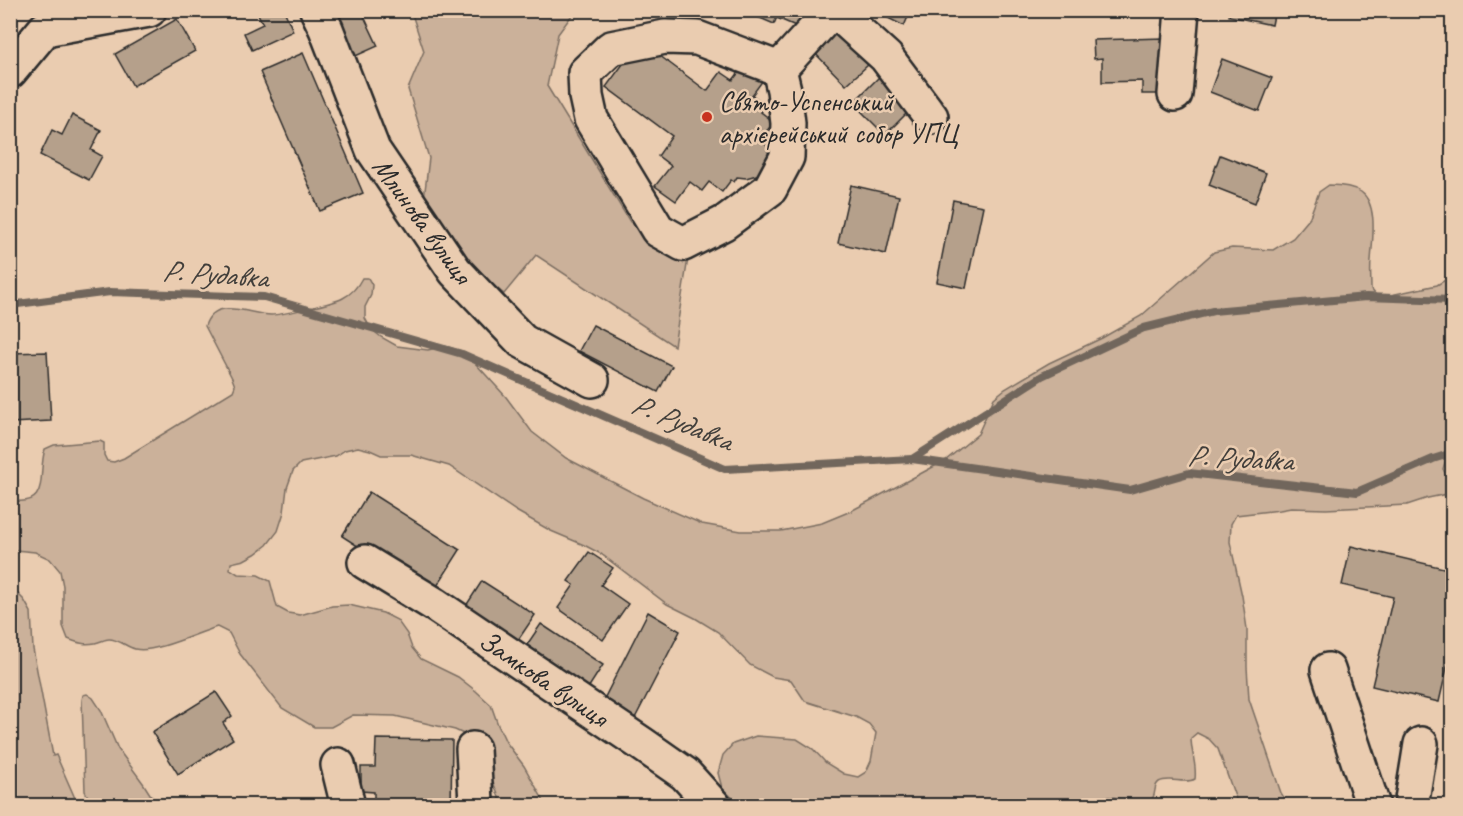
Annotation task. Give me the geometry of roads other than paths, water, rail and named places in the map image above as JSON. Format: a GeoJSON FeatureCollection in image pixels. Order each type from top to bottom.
{"type":"FeatureCollection","features":[{"type":"Feature","properties":{"kind":"street"},"geometry":{"type":"LineString","coordinates":[[10,71],[44,20],[149,10]]}},
{"type":"Feature","properties":{"kind":"street","name":"Млинова вулиця"},"geometry":{"type":"LineString","coordinates":[[317,10],[373,150],[455,271],[522,341],[592,380]]}},
{"type":"Feature","properties":{"kind":"street"},"geometry":{"type":"LineString","coordinates":[[779,69],[833,10]]}},
{"type":"Feature","properties":{"kind":"street"},"geometry":{"type":"LineString","coordinates":[[844,10],[844,19],[886,57],[931,117]]}},
{"type":"Feature","properties":{"kind":"street"},"geometry":{"type":"LineString","coordinates":[[1175,94],[1182,10]]}},
{"type":"Feature","properties":{"kind":"street"},"geometry":{"type":"LineString","coordinates":[[665,37],[698,38],[779,69],[788,123],[787,157],[770,189],[724,223],[683,244],[658,230],[591,119],[586,96],[585,73],[611,48],[665,37]]}},
{"type":"Feature","properties":{"kind":"street","name":"Замкова вулиця"},"geometry":{"type":"LineString","coordinates":[[365,562],[434,604],[685,774],[714,806]]}},
{"type":"Feature","properties":{"kind":"street"},"geometry":{"type":"LineString","coordinates":[[1328,670],[1373,806]]}},
{"type":"Feature","properties":{"kind":"street"},"geometry":{"type":"LineString","coordinates":[[1411,806],[1420,744]]}},
{"type":"Feature","properties":{"kind":"street"},"geometry":{"type":"LineString","coordinates":[[472,749],[478,806]]}},
{"type":"Feature","properties":{"kind":"street"},"geometry":{"type":"LineString","coordinates":[[338,765],[348,806]]}},
{"type":"Feature","properties":{"kind":"waterway","name":"Р. Рудавка"},"geometry":{"type":"LineString","coordinates":[[10,305],[110,292],[264,297],[462,354],[725,469],[912,459],[1130,490],[1189,473],[1357,492],[1452,453]]}},
{"type":"Feature","properties":{"kind":"waterway"},"geometry":{"type":"LineString","coordinates":[[912,459],[1042,376],[1144,328],[1213,311],[1366,297],[1452,300]]}},
{"type":"Feature","properties":{"kind":"place","name":"Свято-Успенський архієрейський собор УПЦ"},"geometry":{"type":"Point","coordinates":[707,117]}}]}
